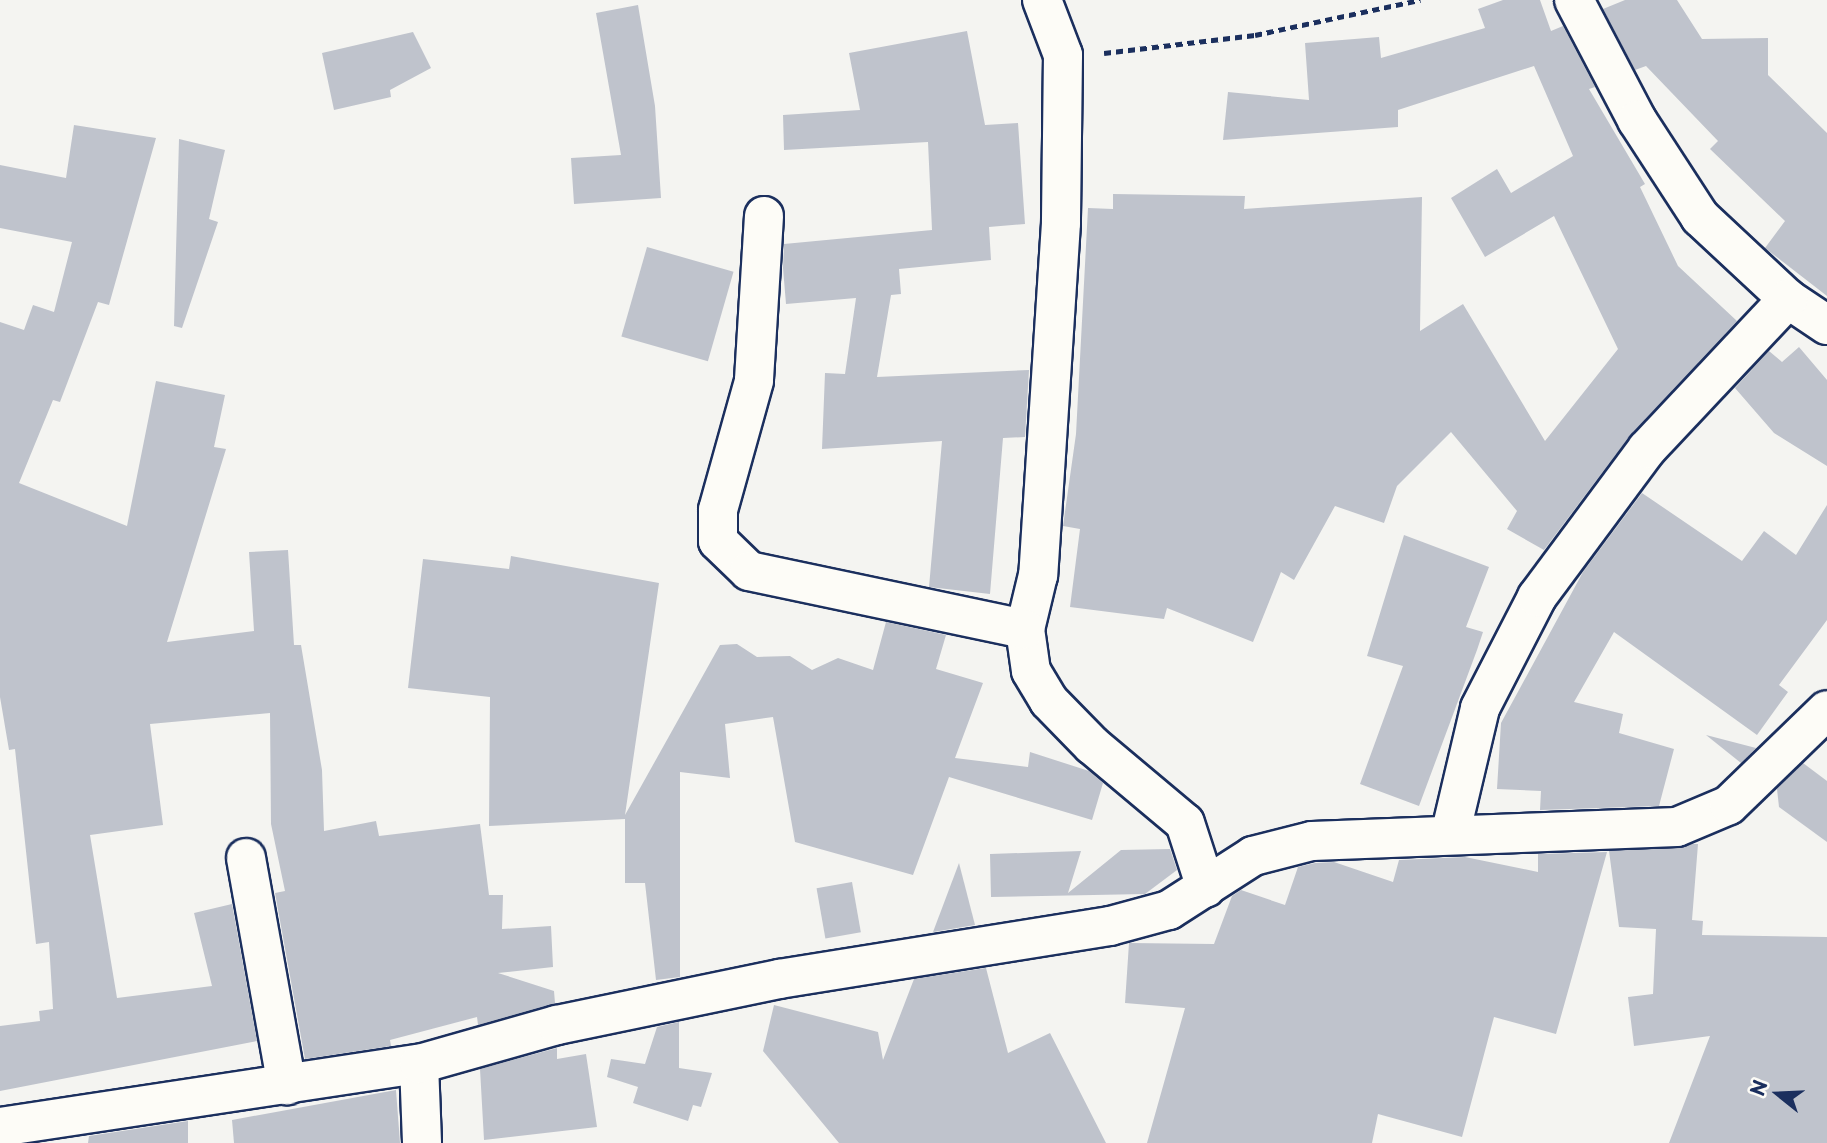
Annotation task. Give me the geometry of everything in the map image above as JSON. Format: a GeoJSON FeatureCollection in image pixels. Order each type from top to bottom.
{"type":"FeatureCollection","features":[{"type":"Feature","properties":{"kind":"street"},"geometry":{"type":"LineString","coordinates":[[1042,0],[1063,55],[1056,311],[1038,575],[1025,629],[1031,671],[1049,701],[1185,823],[1206,888]]}},
{"type":"Feature","properties":{"kind":"street"},"geometry":{"type":"LineString","coordinates":[[1574,0],[1637,120],[1700,217],[1788,299],[1827,325]]}},
{"type":"Feature","properties":{"kind":"street"},"geometry":{"type":"LineString","coordinates":[[764,216],[754,381],[718,510],[718,541],[749,571],[1025,629]]}},
{"type":"Feature","properties":{"kind":"street"},"geometry":{"type":"LineString","coordinates":[[1451,831],[1480,708],[1537,597],[1647,450],[1788,299]]}},
{"type":"Feature","properties":{"kind":"street"},"geometry":{"type":"LineString","coordinates":[[0,1127],[419,1064],[557,1025],[779,979],[1120,924],[1169,910],[1274,848],[1451,831],[1619,830],[1704,818],[1748,789],[1827,710]]}},
{"type":"Feature","properties":{"kind":"street"},"geometry":{"type":"LineString","coordinates":[[246,858],[287,1085]]}},
{"type":"Feature","properties":{"kind":"street"},"geometry":{"type":"LineString","coordinates":[[419,1064],[422,1143]]}},
{"type":"Feature","properties":{"kind":"path"},"geometry":{"type":"LineString","coordinates":[[1063,55],[1255,35],[1420,0]]}},
{"type":"Feature","properties":{"kind":"building"},"geometry":{"type":"Polygon","coordinates":[[[1503,0],[1540,0],[1551,31],[1563,26],[1595,87],[1589,89],[1645,184],[1640,187],[1678,266],[1737,321],[1631,434],[1544,550],[1507,529],[1517,511],[1451,432],[1397,486],[1384,523],[1335,506],[1294,580],[1281,572],[1253,642],[1167,608],[1164,619],[1070,607],[1080,529],[1063,526],[1076,434],[1088,208],[1113,209],[1113,194],[1245,196],[1244,209],[1422,197],[1420,331],[1463,304],[1545,441],[1618,349],[1554,216],[1485,257],[1451,198],[1497,169],[1511,193],[1573,156],[1534,66],[1398,110],[1398,127],[1223,140],[1228,92],[1309,100],[1305,43],[1379,37],[1381,58],[1485,28],[1478,9],[1503,0]]]}},
{"type":"Feature","properties":{"kind":"building"},"geometry":{"type":"Polygon","coordinates":[[[1625,0],[1677,0],[1702,39],[1768,38],[1768,75],[1827,133],[1827,296],[1765,248],[1785,221],[1710,149],[1718,141],[1646,66],[1635,70],[1603,9],[1625,0]]]}},
{"type":"Feature","properties":{"kind":"building"},"geometry":{"type":"Polygon","coordinates":[[[638,5],[655,106],[661,198],[574,204],[571,158],[621,155],[596,13],[638,5]]]}},
{"type":"Feature","properties":{"kind":"building"},"geometry":{"type":"Polygon","coordinates":[[[967,31],[985,125],[1018,123],[1025,224],[989,227],[991,260],[899,269],[901,294],[891,295],[877,377],[1029,370],[1025,437],[1003,438],[990,594],[929,587],[942,441],[822,449],[825,373],[845,374],[856,298],[786,304],[783,268],[784,244],[932,230],[928,142],[784,150],[783,115],[860,110],[849,53],[967,31]]]}},
{"type":"Feature","properties":{"kind":"building"},"geometry":{"type":"Polygon","coordinates":[[[413,32],[431,68],[390,90],[391,97],[334,110],[322,53],[413,32]]]}},
{"type":"Feature","properties":{"kind":"building"},"geometry":{"type":"Polygon","coordinates":[[[74,125],[156,138],[109,305],[98,302],[60,402],[53,400],[19,483],[127,526],[156,381],[225,395],[214,447],[226,449],[167,642],[254,631],[249,552],[288,550],[294,645],[301,645],[322,770],[324,831],[376,821],[379,836],[480,824],[489,895],[503,895],[502,929],[551,926],[553,967],[498,973],[554,991],[555,1003],[478,1025],[477,1017],[390,1040],[391,1046],[305,1059],[275,893],[285,891],[271,824],[270,713],[150,724],[163,825],[90,835],[117,998],[212,986],[194,913],[232,904],[257,1041],[0,1091],[0,1026],[40,1021],[39,1011],[53,1009],[49,942],[36,944],[15,749],[9,750],[0,697],[0,322],[24,330],[33,305],[54,312],[72,242],[0,228],[0,165],[66,178],[74,125]]]}},
{"type":"Feature","properties":{"kind":"building"},"geometry":{"type":"Polygon","coordinates":[[[179,139],[225,150],[209,219],[218,222],[182,328],[174,326],[179,139]]]}},
{"type":"Feature","properties":{"kind":"building"},"geometry":{"type":"Polygon","coordinates":[[[647,247],[734,272],[708,361],[621,336],[647,247]]]}},
{"type":"Feature","properties":{"kind":"building"},"geometry":{"type":"Polygon","coordinates":[[[1799,347],[1827,380],[1827,466],[1774,433],[1735,388],[1769,351],[1782,362],[1799,347]]]}},
{"type":"Feature","properties":{"kind":"building"},"geometry":{"type":"Polygon","coordinates":[[[1642,493],[1742,561],[1764,531],[1796,555],[1827,505],[1827,620],[1779,685],[1788,692],[1757,735],[1614,632],[1574,702],[1623,714],[1619,733],[1674,749],[1659,806],[1540,810],[1541,791],[1497,789],[1501,723],[1583,572],[1642,493]]]}},
{"type":"Feature","properties":{"kind":"building"},"geometry":{"type":"Polygon","coordinates":[[[1404,535],[1489,567],[1466,627],[1483,632],[1419,806],[1360,784],[1403,666],[1367,656],[1404,535]]]}},
{"type":"Feature","properties":{"kind":"building"},"geometry":{"type":"Polygon","coordinates":[[[511,556],[659,583],[625,815],[720,645],[737,644],[757,657],[790,656],[812,670],[838,658],[873,670],[886,622],[946,635],[936,669],[983,683],[955,758],[1028,767],[1030,752],[1089,771],[1103,783],[1092,820],[949,777],[913,875],[795,842],[773,717],[725,724],[730,778],[680,772],[680,977],[656,980],[645,883],[625,883],[625,819],[489,826],[490,697],[408,688],[423,559],[509,569],[511,556]]]}},
{"type":"Feature","properties":{"kind":"building"},"geometry":{"type":"Polygon","coordinates":[[[1706,735],[1756,748],[1741,763],[1706,735]]]}},
{"type":"Feature","properties":{"kind":"building"},"geometry":{"type":"Polygon","coordinates":[[[1803,763],[1827,781],[1827,842],[1779,807],[1777,789],[1803,763]]]}},
{"type":"Feature","properties":{"kind":"building"},"geometry":{"type":"Polygon","coordinates":[[[1698,844],[1692,920],[1703,921],[1702,935],[1827,937],[1827,1143],[1669,1143],[1710,1036],[1634,1046],[1628,997],[1653,994],[1656,929],[1619,927],[1609,851],[1698,844]]]}},
{"type":"Feature","properties":{"kind":"building"},"geometry":{"type":"Polygon","coordinates":[[[1170,849],[1177,870],[1145,894],[991,897],[990,854],[1081,851],[1068,893],[1121,850],[1170,849]]]}},
{"type":"Feature","properties":{"kind":"building"},"geometry":{"type":"Polygon","coordinates":[[[1607,852],[1556,1034],[1494,1017],[1462,1137],[1378,1114],[1372,1143],[1147,1143],[1185,1008],[1125,1003],[1129,943],[1214,944],[1232,896],[1241,890],[1285,905],[1298,867],[1315,863],[1334,862],[1393,882],[1399,860],[1465,857],[1538,872],[1538,854],[1607,852]]]}},
{"type":"Feature","properties":{"kind":"building"},"geometry":{"type":"Polygon","coordinates":[[[959,863],[975,925],[933,932],[959,863]]]}},
{"type":"Feature","properties":{"kind":"building"},"geometry":{"type":"Polygon","coordinates":[[[852,882],[861,932],[825,938],[817,888],[852,882]]]}},
{"type":"Feature","properties":{"kind":"building"},"geometry":{"type":"Polygon","coordinates":[[[986,968],[1008,1053],[1050,1033],[1106,1143],[839,1143],[763,1051],[774,1005],[878,1032],[883,1060],[914,979],[986,968]]]}},
{"type":"Feature","properties":{"kind":"building"},"geometry":{"type":"Polygon","coordinates":[[[679,1022],[679,1068],[712,1073],[701,1107],[693,1105],[688,1121],[633,1103],[638,1087],[607,1077],[611,1059],[645,1064],[657,1027],[679,1022]]]}},
{"type":"Feature","properties":{"kind":"building"},"geometry":{"type":"Polygon","coordinates":[[[557,1048],[557,1059],[586,1054],[597,1127],[484,1140],[480,1069],[557,1048]]]}},
{"type":"Feature","properties":{"kind":"building"},"geometry":{"type":"Polygon","coordinates":[[[396,1090],[400,1143],[234,1143],[232,1120],[396,1090]]]}},
{"type":"Feature","properties":{"kind":"building"},"geometry":{"type":"Polygon","coordinates":[[[188,1121],[188,1143],[88,1143],[89,1136],[188,1121]]]}}]}
